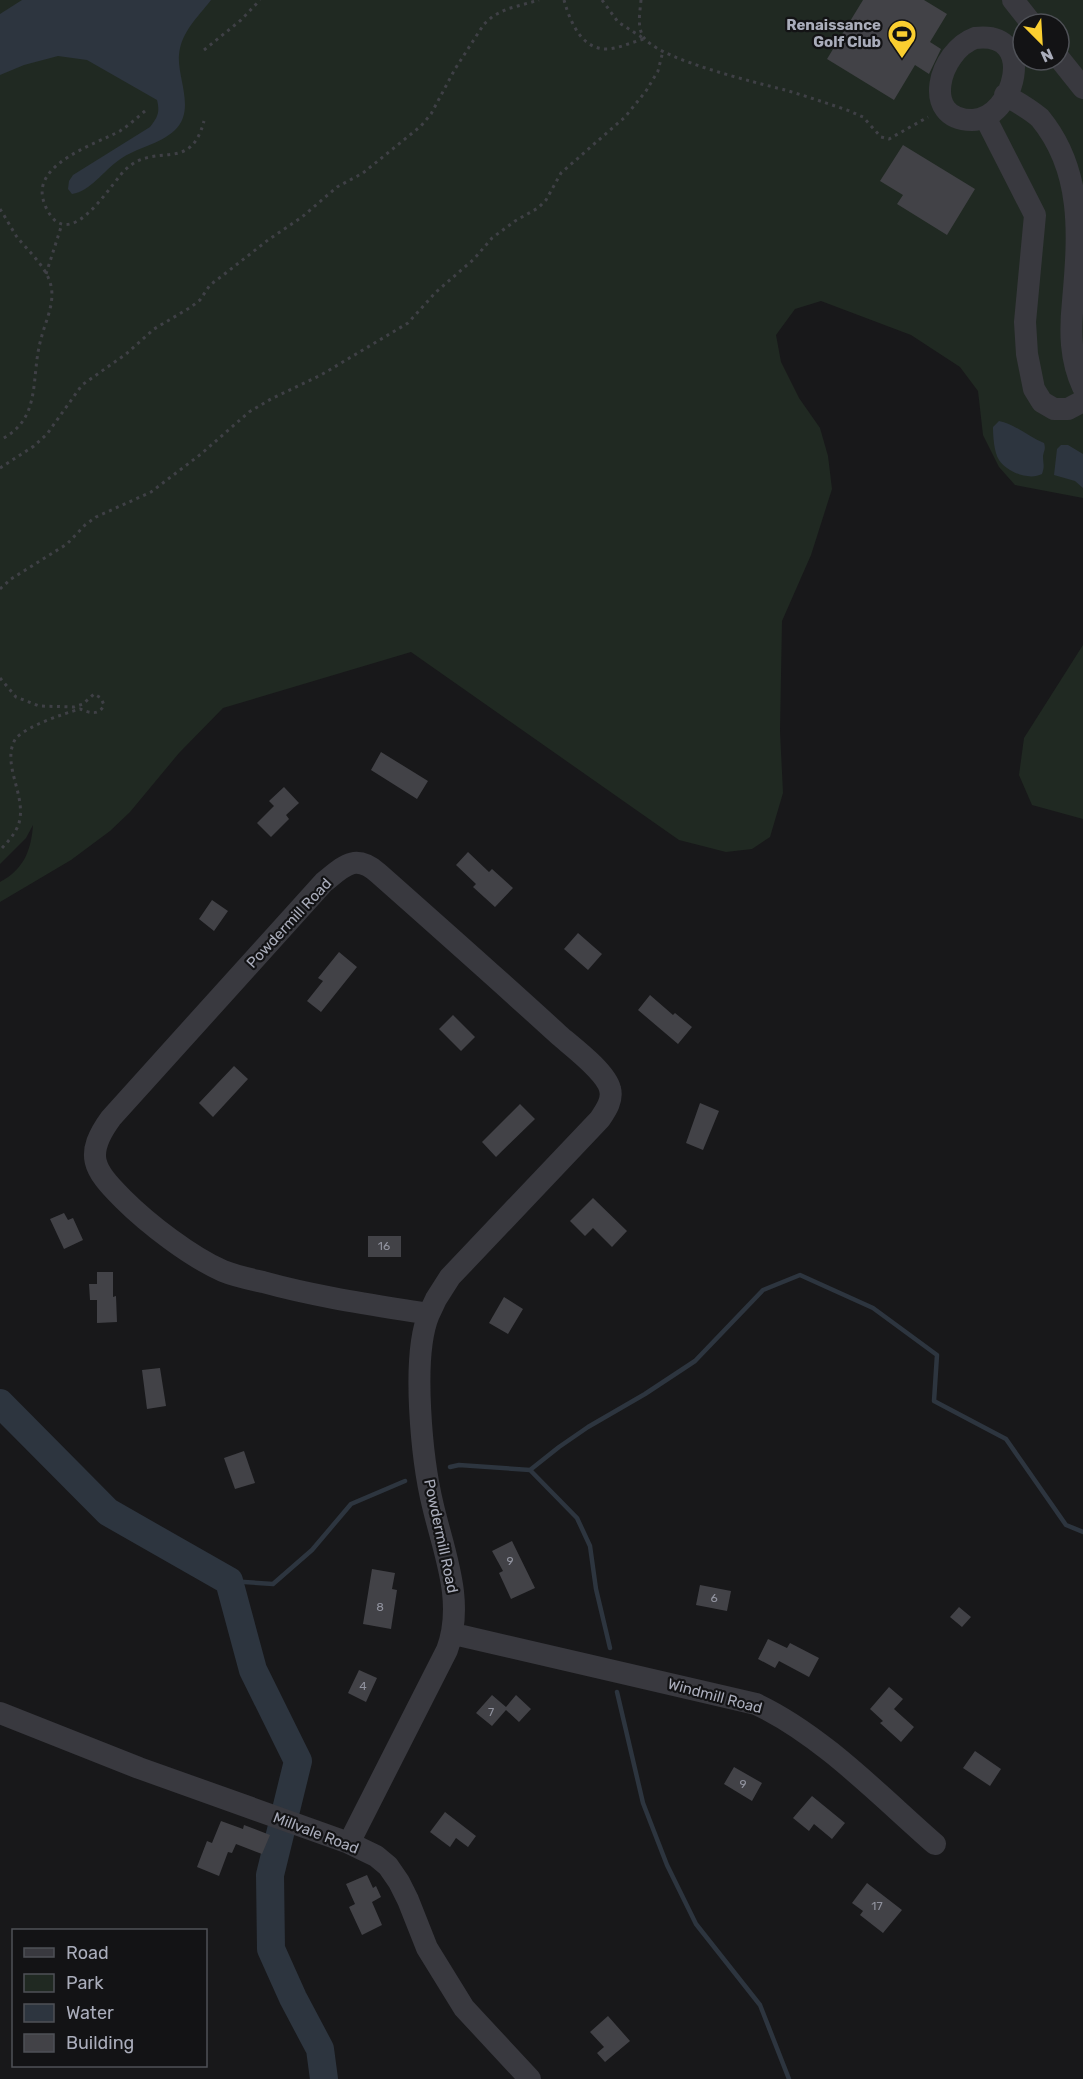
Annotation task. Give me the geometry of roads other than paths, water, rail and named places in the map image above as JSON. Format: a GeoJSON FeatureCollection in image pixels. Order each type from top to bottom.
{"type":"FeatureCollection","features":[{"type":"Feature","properties":{"kind":"street"},"geometry":{"type":"LineString","coordinates":[[1013,0],[1022,12]]}},
{"type":"Feature","properties":{"kind":"street"},"geometry":{"type":"LineString","coordinates":[[1011,53],[994,39],[982,37],[964,43],[955,52],[941,76],[939,88],[945,106],[960,118],[973,120],[985,117],[996,110],[1013,82],[1016,72]]}},
{"type":"Feature","properties":{"kind":"street"},"geometry":{"type":"LineString","coordinates":[[1070,72],[1083,88]]}},
{"type":"Feature","properties":{"kind":"street"},"geometry":{"type":"LineString","coordinates":[[1005,95],[1030,111],[1053,134],[1065,152],[1077,181],[1080,224],[1072,312],[1072,347],[1074,364],[1083,387]]}},
{"type":"Feature","properties":{"kind":"street"},"geometry":{"type":"LineString","coordinates":[[985,117],[1035,215],[1025,322],[1027,354],[1034,389],[1042,402],[1054,409],[1068,409],[1083,401]]}},
{"type":"Feature","properties":{"kind":"street","name":"Powdermill Road"},"geometry":{"type":"LineString","coordinates":[[349,1843],[454,1634],[454,1599],[450,1572],[432,1504],[422,1440],[420,1375],[425,1324],[436,1299],[450,1277],[600,1119],[608,1108],[611,1090],[607,1081],[597,1070],[555,1031],[378,873],[360,861],[345,866],[324,882],[111,1118],[94,1146],[94,1158],[103,1179],[129,1205],[193,1256],[225,1272],[295,1291],[429,1314]]}},
{"type":"Feature","properties":{"kind":"street","name":"Windmill Road"},"geometry":{"type":"LineString","coordinates":[[454,1634],[756,1704],[792,1723],[822,1745],[935,1844]]}},
{"type":"Feature","properties":{"kind":"street","name":"Millvale Road"},"geometry":{"type":"LineString","coordinates":[[0,1713],[139,1768],[349,1843],[376,1856],[388,1866],[399,1882],[428,1948],[464,2008],[530,2079]]}},
{"type":"Feature","properties":{"kind":"water"},"geometry":{"type":"Polygon","coordinates":[[[22,0],[211,0],[191,25],[180,47],[179,64],[185,104],[181,122],[175,130],[113,164],[91,185],[72,194],[68,189],[73,175],[150,127],[158,114],[157,100],[87,60],[58,56],[24,65],[0,75],[0,14],[22,0]]]}},
{"type":"Feature","properties":{"kind":"water"},"geometry":{"type":"Polygon","coordinates":[[[999,421],[1044,443],[1042,474],[1025,476],[1007,468],[999,460],[993,427],[999,421]]]}},
{"type":"Feature","properties":{"kind":"water"},"geometry":{"type":"Polygon","coordinates":[[[1061,445],[1068,445],[1083,454],[1083,488],[1075,481],[1054,475],[1057,449],[1061,445]]]}},
{"type":"Feature","properties":{"kind":"waterway"},"geometry":{"type":"LineString","coordinates":[[450,1467],[459,1465],[530,1470],[588,1427],[645,1394],[695,1361],[763,1290],[800,1275],[873,1308],[937,1355],[934,1401],[1006,1439],[1066,1525],[1083,1532]]}},
{"type":"Feature","properties":{"kind":"waterway"},"geometry":{"type":"LineString","coordinates":[[0,1403],[108,1512],[229,1581],[253,1670],[298,1761],[270,1875],[271,1949],[293,1998],[320,2049],[324,2079]]}},
{"type":"Feature","properties":{"kind":"waterway"},"geometry":{"type":"LineString","coordinates":[[530,1470],[577,1518],[590,1546],[596,1589],[610,1648]]}},
{"type":"Feature","properties":{"kind":"waterway"},"geometry":{"type":"LineString","coordinates":[[229,1581],[273,1584],[312,1550],[351,1504],[405,1481]]}},
{"type":"Feature","properties":{"kind":"waterway"},"geometry":{"type":"LineString","coordinates":[[617,1692],[643,1803],[667,1865],[696,1924],[760,2005],[789,2079]]}},
{"type":"Feature","properties":{"kind":"place","name":"Renaissance Golf Club"},"geometry":{"type":"Point","coordinates":[902,60]}}]}
